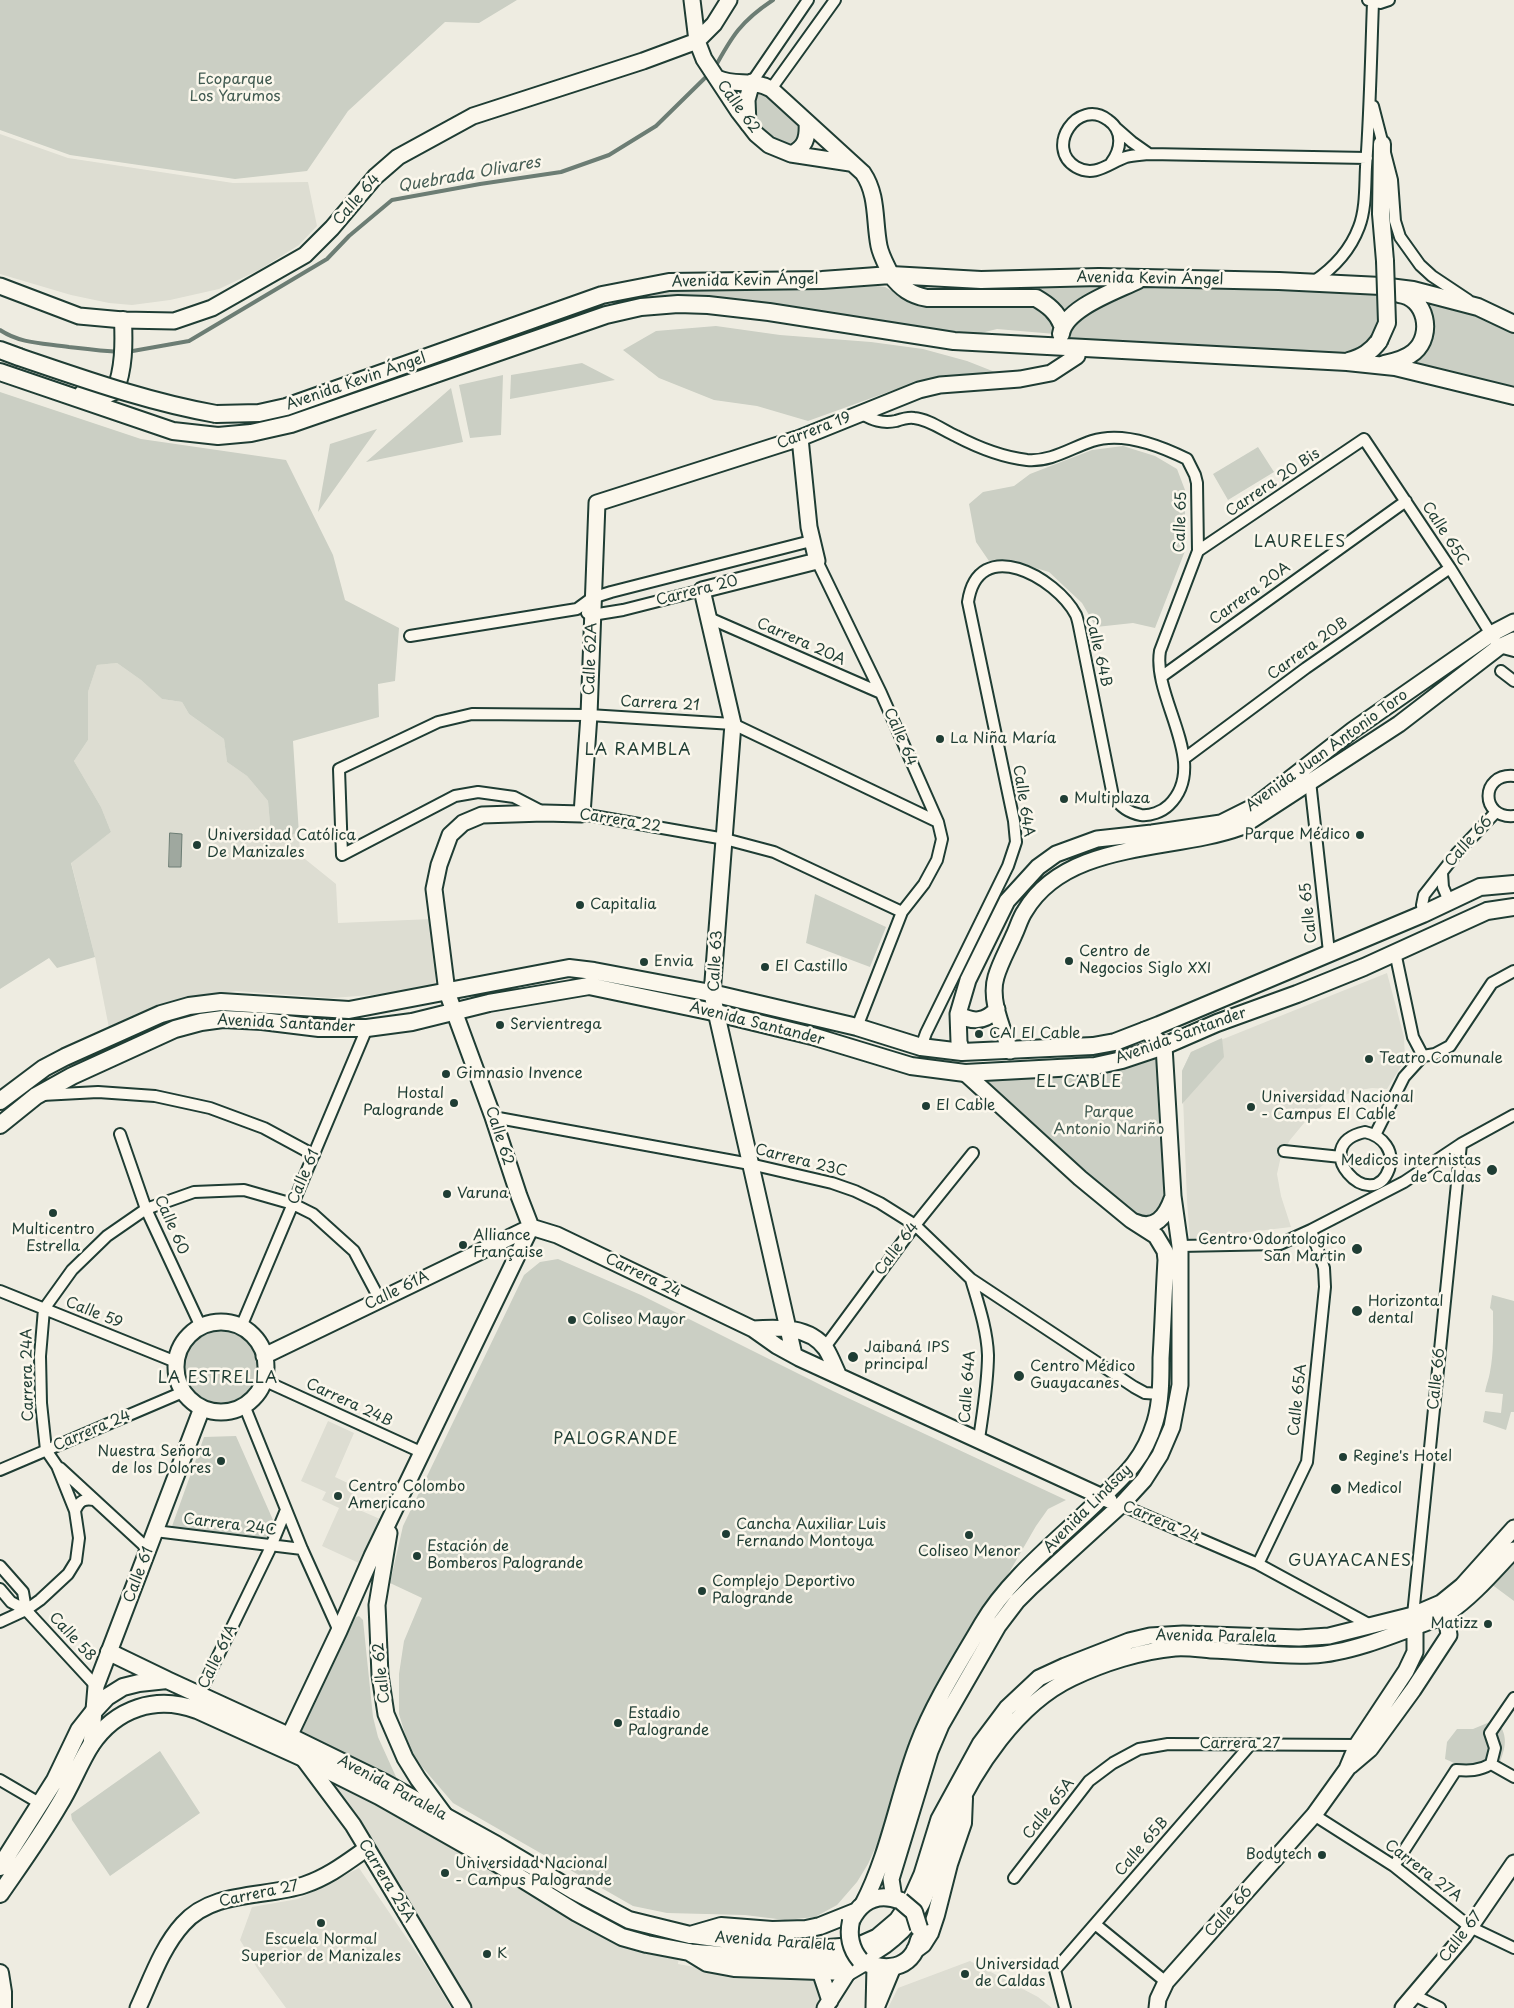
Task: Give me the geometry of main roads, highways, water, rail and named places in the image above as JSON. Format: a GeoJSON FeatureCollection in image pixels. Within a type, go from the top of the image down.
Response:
{"type":"FeatureCollection","features":[{"type":"Feature","properties":{"kind":"main road"},"geometry":{"type":"LineString","coordinates":[[692,0],[697,41]]}},
{"type":"Feature","properties":{"kind":"main road","name":"Calle 64"},"geometry":{"type":"LineString","coordinates":[[0,286],[79,316],[123,328],[174,320],[212,308],[306,255],[332,228],[375,177],[398,157],[473,116],[643,61],[697,41],[714,24],[729,0]]}},
{"type":"Feature","properties":{"kind":"main road","name":"Calle 62"},"geometry":{"type":"LineString","coordinates":[[697,41],[704,59],[749,126],[769,144],[791,154],[850,162]]}},
{"type":"Feature","properties":{"kind":"main road"},"geometry":{"type":"LineString","coordinates":[[717,77],[734,83],[752,82],[770,89],[863,173],[873,193],[879,245],[891,275],[905,290],[915,296],[926,298],[1036,298],[1048,305],[1058,316],[1062,325],[1059,347],[1050,363],[1034,376]]}},
{"type":"Feature","properties":{"kind":"main road"},"geometry":{"type":"LineString","coordinates":[[749,126],[746,113],[752,82]]}},
{"type":"Feature","properties":{"kind":"main road"},"geometry":{"type":"LineString","coordinates":[[791,154],[805,143],[807,122]]}},
{"type":"Feature","properties":{"kind":"main road"},"geometry":{"type":"LineString","coordinates":[[1347,362],[1363,357],[1372,350],[1379,341],[1387,323],[1381,214],[1382,144]]}},
{"type":"Feature","properties":{"kind":"main road","name":"Avenida Kevin Ángel"},"geometry":{"type":"LineString","coordinates":[[0,350],[130,395],[177,407],[216,414],[259,413],[286,407],[602,295],[669,282],[822,280],[891,275],[981,280],[1100,277],[1312,282],[1414,290],[1478,307],[1514,324]]}},
{"type":"Feature","properties":{"kind":"main road"},"geometry":{"type":"LineString","coordinates":[[1062,325],[1068,318],[1092,302],[1140,279]]}},
{"type":"Feature","properties":{"kind":"main road"},"geometry":{"type":"LineString","coordinates":[[1364,285],[1391,293],[1404,294],[1415,300],[1423,312],[1426,325],[1422,340],[1414,352],[1403,358],[1380,365]]}},
{"type":"Feature","properties":{"kind":"main road","name":"Avenida Kevin Ángel"},"geometry":{"type":"LineString","coordinates":[[0,372],[173,431],[218,436],[291,424],[606,315],[641,306],[678,304],[708,305],[770,312],[954,341],[1380,365],[1514,396]]}},
{"type":"Feature","properties":{"kind":"main road"},"geometry":{"type":"LineString","coordinates":[[115,391],[120,374],[123,328]]}},
{"type":"Feature","properties":{"kind":"main road"},"geometry":{"type":"LineString","coordinates":[[1059,347],[1064,352],[1077,356],[1198,360],[1209,354]]}},
{"type":"Feature","properties":{"kind":"main road","name":"Carrera 19"},"geometry":{"type":"LineString","coordinates":[[597,503],[800,438],[919,390],[940,385],[1020,379],[1051,373],[1077,356]]}},
{"type":"Feature","properties":{"kind":"main road"},"geometry":{"type":"LineString","coordinates":[[31,383],[99,396],[115,391]]}},
{"type":"Feature","properties":{"kind":"main road"},"geometry":{"type":"LineString","coordinates":[[115,391],[137,418]]}},
{"type":"Feature","properties":{"kind":"main road","name":"Calle 64"},"geometry":{"type":"LineString","coordinates":[[800,438],[811,541],[817,561]]}},
{"type":"Feature","properties":{"kind":"main road","name":"Calle 62A"},"geometry":{"type":"LineString","coordinates":[[582,814],[589,716],[597,503]]}},
{"type":"Feature","properties":{"kind":"main road","name":"Carrera 20"},"geometry":{"type":"LineString","coordinates":[[702,590],[817,561]]}},
{"type":"Feature","properties":{"kind":"main road","name":"Calle 63"},"geometry":{"type":"LineString","coordinates":[[702,590],[733,724],[712,994],[788,1329],[800,1358]]}},
{"type":"Feature","properties":{"kind":"main road","name":"Avenida Juan Antonio Toro"},"geometry":{"type":"LineString","coordinates":[[1010,1051],[994,997],[996,978],[1024,912],[1050,882],[1069,870],[1100,858],[1161,844],[1225,833],[1242,827],[1400,724],[1514,622]]}},
{"type":"Feature","properties":{"kind":"main road","name":"Avenida Juan Antonio Toro"},"geometry":{"type":"LineString","coordinates":[[962,1052],[959,1042],[958,1014],[968,980],[1007,901],[1038,867],[1056,854],[1097,839],[1221,823],[1255,806],[1353,730],[1495,641],[1514,640]]}},
{"type":"Feature","properties":{"kind":"main road","name":"Calle 62"},"geometry":{"type":"LineString","coordinates":[[286,1742],[393,1513],[531,1227],[519,1196],[494,1116],[446,992],[434,889],[439,865],[450,834],[463,823],[482,815],[544,813]]}},
{"type":"Feature","properties":{"kind":"main road","name":"Carrera 22"},"geometry":{"type":"LineString","coordinates":[[544,813],[582,814]]}},
{"type":"Feature","properties":{"kind":"main road","name":"Avenida Santander"},"geometry":{"type":"LineString","coordinates":[[0,1101],[44,1068],[65,1057],[161,1014],[189,1006],[221,1002],[349,1010],[569,968],[594,970],[712,994],[857,1027],[921,1047],[962,1052],[1093,1046],[1115,1042],[1145,1030],[1423,914],[1480,887],[1514,884]]}},
{"type":"Feature","properties":{"kind":"main road","name":"Avenida Santander"},"geometry":{"type":"LineString","coordinates":[[0,1125],[36,1096],[72,1076],[175,1029],[201,1022],[223,1019],[262,1021],[319,1028],[367,1028],[412,1022],[489,1003],[589,986],[717,1013],[812,1036],[911,1066],[964,1073],[1095,1066],[1122,1060],[1164,1046],[1328,981],[1487,911],[1514,908]]}},
{"type":"Feature","properties":{"kind":"main road"},"geometry":{"type":"LineString","coordinates":[[958,1014],[974,1021],[983,1020],[991,1016],[997,1009]]}},
{"type":"Feature","properties":{"kind":"main road"},"geometry":{"type":"LineString","coordinates":[[1145,1030],[1164,1046]]}},
{"type":"Feature","properties":{"kind":"main road","name":"Avenida Lindsay"},"geometry":{"type":"LineString","coordinates":[[897,1899],[891,1879],[915,1799],[941,1725],[960,1690],[998,1626],[1017,1601],[1121,1505],[1144,1480],[1160,1455],[1172,1427],[1179,1397],[1180,1246],[1174,1196],[1164,1046]]}},
{"type":"Feature","properties":{"kind":"main road","name":"Avenida Lindsay"},"geometry":{"type":"LineString","coordinates":[[856,1912],[880,1868],[901,1793],[918,1743],[928,1721],[984,1621],[1005,1592],[1022,1574],[1130,1472],[1145,1448],[1156,1421],[1160,1394],[1165,1251],[1156,1236],[1131,1220],[1080,1178],[964,1073]]}},
{"type":"Feature","properties":{"kind":"main road"},"geometry":{"type":"LineString","coordinates":[[1131,1220],[1149,1225],[1158,1222],[1168,1211],[1174,1196]]}},
{"type":"Feature","properties":{"kind":"main road","name":"Calle 61A"},"geometry":{"type":"LineString","coordinates":[[264,1356],[531,1227]]}},
{"type":"Feature","properties":{"kind":"main road","name":"Carrera 24"},"geometry":{"type":"LineString","coordinates":[[531,1227],[557,1235],[753,1329],[777,1346],[800,1358],[1121,1505]]}},
{"type":"Feature","properties":{"kind":"main road"},"geometry":{"type":"LineString","coordinates":[[222,1322],[241,1327],[256,1339],[264,1356],[263,1380],[252,1398],[244,1405],[233,1410],[221,1412],[202,1408],[188,1398],[178,1383],[176,1362],[179,1351],[184,1341],[201,1327],[222,1322]]}},
{"type":"Feature","properties":{"kind":"main road","name":"Carrera 24"},"geometry":{"type":"LineString","coordinates":[[753,1329],[788,1329],[805,1334],[824,1347],[838,1374]]}},
{"type":"Feature","properties":{"kind":"main road"},"geometry":{"type":"LineString","coordinates":[[800,1358],[820,1357],[824,1347]]}},
{"type":"Feature","properties":{"kind":"main road","name":"Calle 61"},"geometry":{"type":"LineString","coordinates":[[91,1746],[96,1686],[202,1408]]}},
{"type":"Feature","properties":{"kind":"main road","name":"Calle 62"},"geometry":{"type":"LineString","coordinates":[[393,1513],[377,1605],[380,1674],[386,1714],[410,1765],[447,1818]]}},
{"type":"Feature","properties":{"kind":"main road","name":"Avenida Paralela"},"geometry":{"type":"LineString","coordinates":[[1443,1609],[1514,1528]]}},
{"type":"Feature","properties":{"kind":"main road","name":"Avenida Paralela"},"geometry":{"type":"LineString","coordinates":[[0,1868],[41,1804],[79,1730],[94,1711],[107,1697],[123,1688],[139,1682],[167,1680],[286,1742],[303,1758],[379,1796],[490,1859],[577,1913],[622,1937],[689,1952],[822,1960],[865,1956],[884,1946],[906,1928],[921,1907],[933,1879],[950,1823],[964,1798],[1002,1736],[1029,1706],[1050,1690],[1073,1678],[1115,1662],[1168,1649],[1314,1655],[1352,1648],[1392,1636],[1414,1621],[1469,1597],[1514,1550]]}},
{"type":"Feature","properties":{"kind":"main road"},"geometry":{"type":"LineString","coordinates":[[358,1587],[366,1582],[373,1583],[377,1605]]}},
{"type":"Feature","properties":{"kind":"main road","name":"Calle 66"},"geometry":{"type":"LineString","coordinates":[[1157,2008],[1158,1999],[1166,1982],[1314,1815],[1364,1747],[1413,1690],[1449,1635],[1443,1609]]}},
{"type":"Feature","properties":{"kind":"main road","name":"Avenida Paralela"},"geometry":{"type":"LineString","coordinates":[[0,1894],[58,1807],[91,1746],[104,1728],[127,1711],[148,1705],[170,1703],[197,1710],[286,1742],[385,1783],[612,1912],[644,1924],[690,1935],[740,1942],[822,1948],[859,1946],[877,1937],[897,1920],[910,1901],[922,1874],[939,1818],[980,1744],[1007,1708],[1039,1678],[1065,1666],[1150,1636],[1183,1634],[1299,1638],[1329,1636],[1372,1626],[1414,1621]]}},
{"type":"Feature","properties":{"kind":"main road","name":"Calle 66"},"geometry":{"type":"LineString","coordinates":[[1364,1747],[1415,1652],[1414,1621]]}},
{"type":"Feature","properties":{"kind":"main road"},"geometry":{"type":"LineString","coordinates":[[109,1652],[167,1680]]}},
{"type":"Feature","properties":{"kind":"main road","name":"Carrera 25A"},"geometry":{"type":"LineString","coordinates":[[303,1758],[353,1824],[366,1849],[463,2008]]}},
{"type":"Feature","properties":{"kind":"main road"},"geometry":{"type":"LineString","coordinates":[[856,1912],[850,1939],[855,1954],[866,1963],[893,1967],[906,1960],[923,1944],[930,1933],[936,1915],[949,1864],[963,1823],[964,1798]]}},
{"type":"Feature","properties":{"kind":"main road","name":"Carrera 27"},"geometry":{"type":"LineString","coordinates":[[138,2008],[170,1941],[183,1923],[202,1908],[221,1901],[302,1886],[328,1876],[366,1849]]}},
{"type":"Feature","properties":{"kind":"main road","name":"Calle 67"},"geometry":{"type":"LineString","coordinates":[[1403,2008],[1470,1927],[1514,1863]]}},
{"type":"Feature","properties":{"kind":"main road"},"geometry":{"type":"LineString","coordinates":[[690,1935],[721,1926],[772,1930],[806,1929],[820,1926],[856,1912],[874,1898],[887,1897],[897,1899],[914,1912],[920,1928],[915,1950]]}},
{"type":"Feature","properties":{"kind":"main road"},"geometry":{"type":"LineString","coordinates":[[689,1952],[707,1963],[734,1968],[848,1972],[866,1963]]}},
{"type":"Feature","properties":{"kind":"main road"},"geometry":{"type":"LineString","coordinates":[[866,1963],[875,2008]]}},
{"type":"Feature","properties":{"kind":"main road"},"geometry":{"type":"LineString","coordinates":[[875,2008],[893,1967]]}},
{"type":"Feature","properties":{"kind":"main road"},"geometry":{"type":"LineString","coordinates":[[820,1971],[827,2005]]}},
{"type":"Feature","properties":{"kind":"main road"},"geometry":{"type":"LineString","coordinates":[[0,1972],[3,2008]]}},
{"type":"Feature","properties":{"kind":"main road"},"geometry":{"type":"LineString","coordinates":[[827,2005],[848,1972]]}},
{"type":"Feature","properties":{"kind":"waterway","name":"Quebrada Olivares"},"geometry":{"type":"LineString","coordinates":[[714,69],[738,30],[753,15],[773,0]]}},
{"type":"Feature","properties":{"kind":"waterway","name":"Quebrada Olivares"},"geometry":{"type":"LineString","coordinates":[[127,352],[189,341],[327,259],[349,236],[392,200],[561,172],[609,155],[656,126],[709,74]]}},
{"type":"Feature","properties":{"kind":"waterway","name":"Quebrada Olivares"},"geometry":{"type":"LineString","coordinates":[[0,330],[16,338],[33,342],[120,352]]}},
{"type":"Feature","properties":{"kind":"place","name":"La Niña María"},"geometry":{"type":"Point","coordinates":[940,739]}},
{"type":"Feature","properties":{"kind":"place","name":"Multiplaza"},"geometry":{"type":"Point","coordinates":[1064,799]}},
{"type":"Feature","properties":{"kind":"place","name":"Parque Médico"},"geometry":{"type":"Point","coordinates":[1360,835]}},
{"type":"Feature","properties":{"kind":"place","name":"Universidad Católica De Manizales"},"geometry":{"type":"Point","coordinates":[197,845]}},
{"type":"Feature","properties":{"kind":"place","name":"Capitalia"},"geometry":{"type":"Point","coordinates":[580,905]}},
{"type":"Feature","properties":{"kind":"place","name":"Centro de Negocios Siglo XXI"},"geometry":{"type":"Point","coordinates":[1069,961]}},
{"type":"Feature","properties":{"kind":"place","name":"Envia"},"geometry":{"type":"Point","coordinates":[644,962]}},
{"type":"Feature","properties":{"kind":"place","name":"El Castillo"},"geometry":{"type":"Point","coordinates":[765,967]}},
{"type":"Feature","properties":{"kind":"place","name":"Servientrega"},"geometry":{"type":"Point","coordinates":[500,1025]}},
{"type":"Feature","properties":{"kind":"place","name":"CAI El Cable"},"geometry":{"type":"Point","coordinates":[979,1034]}},
{"type":"Feature","properties":{"kind":"place","name":"Teatro Comunale"},"geometry":{"type":"Point","coordinates":[1369,1059]}},
{"type":"Feature","properties":{"kind":"place","name":"Gimnasio Invence"},"geometry":{"type":"Point","coordinates":[446,1074]}},
{"type":"Feature","properties":{"kind":"place","name":"Hostal Palogrande"},"geometry":{"type":"Point","coordinates":[454,1103]}},
{"type":"Feature","properties":{"kind":"place","name":"El Cable"},"geometry":{"type":"Point","coordinates":[926,1106]}},
{"type":"Feature","properties":{"kind":"place","name":"Universidad Nacional - Campus El Cable"},"geometry":{"type":"Point","coordinates":[1251,1107]}},
{"type":"Feature","properties":{"kind":"place","name":"Medicos internistas de Caldas"},"geometry":{"type":"Point","coordinates":[1492,1170]}},
{"type":"Feature","properties":{"kind":"place","name":"Varuna"},"geometry":{"type":"Point","coordinates":[447,1194]}},
{"type":"Feature","properties":{"kind":"place","name":"Multicentro Estrella"},"geometry":{"type":"Point","coordinates":[53,1213]}},
{"type":"Feature","properties":{"kind":"place","name":"Alliance Française"},"geometry":{"type":"Point","coordinates":[463,1245]}},
{"type":"Feature","properties":{"kind":"place","name":"Centro Odontologico San Martin"},"geometry":{"type":"Point","coordinates":[1357,1249]}},
{"type":"Feature","properties":{"kind":"place","name":"Horizontal dental"},"geometry":{"type":"Point","coordinates":[1357,1311]}},
{"type":"Feature","properties":{"kind":"place","name":"Coliseo Mayor"},"geometry":{"type":"Point","coordinates":[572,1320]}},
{"type":"Feature","properties":{"kind":"place","name":"Jaibaná IPS principal"},"geometry":{"type":"Point","coordinates":[853,1357]}},
{"type":"Feature","properties":{"kind":"place","name":"Centro Médico Guayacanes"},"geometry":{"type":"Point","coordinates":[1019,1376]}},
{"type":"Feature","properties":{"kind":"place","name":"Regine's Hotel"},"geometry":{"type":"Point","coordinates":[1343,1457]}},
{"type":"Feature","properties":{"kind":"place","name":"Nuestra Señora de los Dolores"},"geometry":{"type":"Point","coordinates":[221,1461]}},
{"type":"Feature","properties":{"kind":"place","name":"Medicol"},"geometry":{"type":"Point","coordinates":[1336,1489]}},
{"type":"Feature","properties":{"kind":"place","name":"Centro Colombo Americano"},"geometry":{"type":"Point","coordinates":[338,1496]}},
{"type":"Feature","properties":{"kind":"place","name":"Cancha Auxiliar Luis Fernando Montoya"},"geometry":{"type":"Point","coordinates":[726,1534]}},
{"type":"Feature","properties":{"kind":"place","name":"Coliseo Menor"},"geometry":{"type":"Point","coordinates":[969,1535]}},
{"type":"Feature","properties":{"kind":"place","name":"Estación de Bomberos Palogrande"},"geometry":{"type":"Point","coordinates":[417,1556]}},
{"type":"Feature","properties":{"kind":"place","name":"Complejo Deportivo Palogrande"},"geometry":{"type":"Point","coordinates":[702,1591]}},
{"type":"Feature","properties":{"kind":"place","name":"Matizz"},"geometry":{"type":"Point","coordinates":[1488,1624]}},
{"type":"Feature","properties":{"kind":"place","name":"Estadio Palogrande"},"geometry":{"type":"Point","coordinates":[618,1723]}},
{"type":"Feature","properties":{"kind":"place","name":"Bodytech"},"geometry":{"type":"Point","coordinates":[1322,1855]}},
{"type":"Feature","properties":{"kind":"place","name":"Universidad Nacional - Campus Palogrande"},"geometry":{"type":"Point","coordinates":[445,1873]}},
{"type":"Feature","properties":{"kind":"place","name":"Escuela Normal Superior de Manizales"},"geometry":{"type":"Point","coordinates":[321,1923]}},
{"type":"Feature","properties":{"kind":"place","name":"K"},"geometry":{"type":"Point","coordinates":[487,1954]}},
{"type":"Feature","properties":{"kind":"place","name":"Universidad de Caldas"},"geometry":{"type":"Point","coordinates":[965,1974]}},
{"type":"Feature","properties":{"kind":"district","name":"LAURELES"},"geometry":{"type":"Point","coordinates":[1300,543]}},
{"type":"Feature","properties":{"kind":"district","name":"LA RAMBLA"},"geometry":{"type":"Point","coordinates":[638,751]}},
{"type":"Feature","properties":{"kind":"district","name":"EL CABLE"},"geometry":{"type":"Point","coordinates":[1079,1083]}},
{"type":"Feature","properties":{"kind":"district","name":"LA ESTRELLA"},"geometry":{"type":"Point","coordinates":[218,1379]}},
{"type":"Feature","properties":{"kind":"district","name":"PALOGRANDE"},"geometry":{"type":"Point","coordinates":[616,1440]}},
{"type":"Feature","properties":{"kind":"district","name":"GUAYACANES"},"geometry":{"type":"Point","coordinates":[1350,1562]}},
{"type":"Feature","properties":{"kind":"park label","name":"Ecoparque Los Yarumos"},"geometry":{"type":"Point","coordinates":[235,88]}},
{"type":"Feature","properties":{"kind":"park label","name":"Parque Antonio Nariño"},"geometry":{"type":"Point","coordinates":[1109,1122]}}]}
